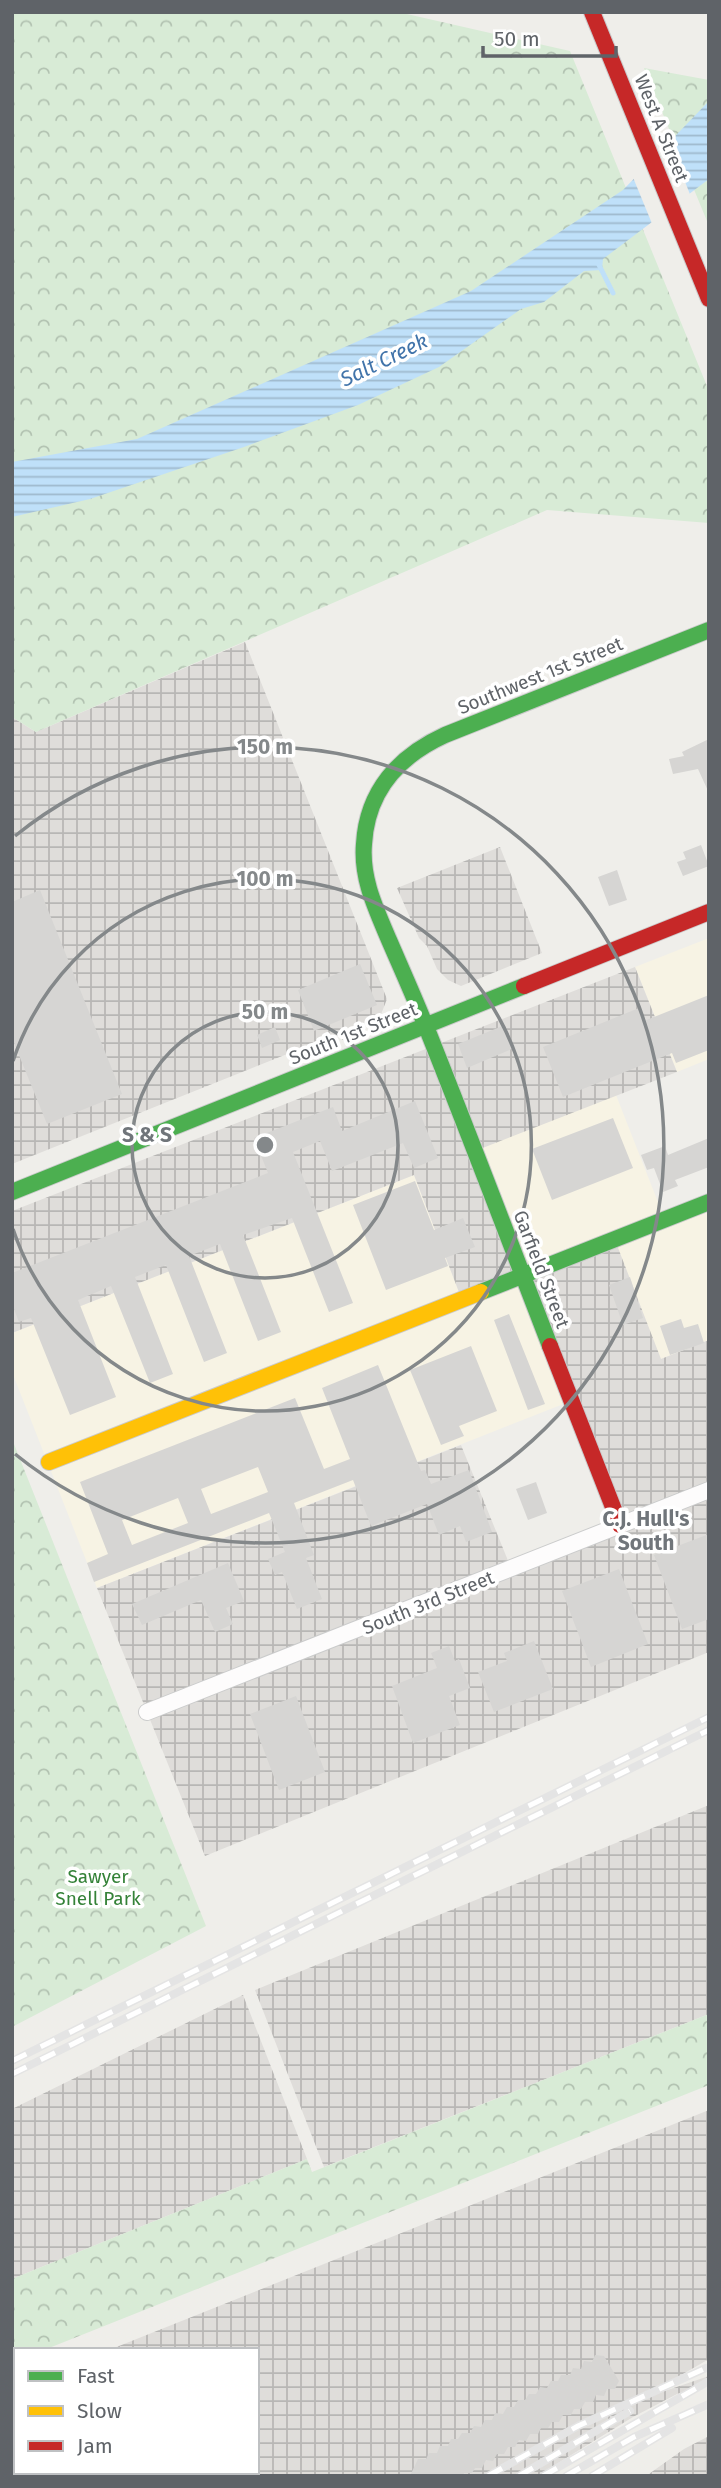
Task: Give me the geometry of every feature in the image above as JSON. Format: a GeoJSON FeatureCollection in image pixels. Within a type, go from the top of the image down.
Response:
{"type":"FeatureCollection","features":[{"type":"Feature","properties":{"kind":"street","name":"West A Street"},"geometry":{"type":"LineString","coordinates":[[592,12],[709,299]]}},
{"type":"Feature","properties":{"kind":"street","name":"Southwest 1st Street"},"geometry":{"type":"LineString","coordinates":[[393,769],[416,750],[445,735],[709,630]]}},
{"type":"Feature","properties":{"kind":"street","name":"Garfield Street"},"geometry":{"type":"LineString","coordinates":[[393,769],[377,794],[369,816],[362,851],[363,870],[369,892],[426,1027],[620,1525]]}},
{"type":"Feature","properties":{"kind":"street","name":"South 1st Street"},"geometry":{"type":"LineString","coordinates":[[12,1192],[709,912]]}},
{"type":"Feature","properties":{"kind":"street"},"geometry":{"type":"LineString","coordinates":[[49,1462],[709,1202]]}},
{"type":"Feature","properties":{"kind":"street","name":"South 3rd Street"},"geometry":{"type":"LineString","coordinates":[[147,1713],[709,1490]]}},
{"type":"Feature","properties":{"kind":"shaded area"},"geometry":{"type":"Polygon","coordinates":[[[245,642],[387,999],[380,1017],[12,1164],[12,717],[36,732],[245,642]]]}},
{"type":"Feature","properties":{"kind":"shaded area"},"geometry":{"type":"Polygon","coordinates":[[[500,847],[542,953],[461,986],[448,980],[437,969],[427,946],[419,938],[397,888],[500,847]]]}},
{"type":"Feature","properties":{"kind":"shaded area"},"geometry":{"type":"Polygon","coordinates":[[[709,938],[709,1059],[677,1072],[635,967],[709,938]]]}},
{"type":"Feature","properties":{"kind":"shaded area"},"geometry":{"type":"Polygon","coordinates":[[[635,967],[677,1072],[475,1151],[523,1276],[615,1240],[661,1359],[709,1340],[709,1652],[205,1856],[97,1588],[461,1445],[511,1568],[620,1525],[523,1277],[462,1300],[414,1175],[12,1333],[12,1211],[635,967]]]}},
{"type":"Feature","properties":{"kind":"shaded area"},"geometry":{"type":"Polygon","coordinates":[[[616,1095],[665,1220],[709,1202],[709,1340],[571,1401],[97,1588],[12,1372],[12,1333],[414,1175],[462,1300],[474,1151],[616,1095]]]}},
{"type":"Feature","properties":{"kind":"shaded area"},"geometry":{"type":"Polygon","coordinates":[[[709,1805],[709,2014],[324,2167],[255,1990],[709,1805]]]}},
{"type":"Feature","properties":{"kind":"shaded area"},"geometry":{"type":"Polygon","coordinates":[[[243,1995],[307,2159],[12,2279],[12,2109],[243,1995]]]}},
{"type":"Feature","properties":{"kind":"shaded area"},"geometry":{"type":"Polygon","coordinates":[[[709,2110],[709,2359],[638,2400],[709,2376],[709,2383],[677,2394],[633,2417],[537,2476],[12,2476],[14,2388],[14,2474],[259,2474],[259,2348],[114,2348],[709,2110]]]}},
{"type":"Feature","properties":{"kind":"shaded area"},"geometry":{"type":"Polygon","coordinates":[[[709,2436],[709,2476],[646,2476],[684,2449],[709,2436]]]}},
{"type":"Feature","properties":{"kind":"green space"},"geometry":{"type":"Polygon","coordinates":[[[12,12],[398,12],[570,51],[709,391],[709,523],[547,510],[36,732],[12,717],[12,12]]]}},
{"type":"Feature","properties":{"kind":"green space"},"geometry":{"type":"Polygon","coordinates":[[[644,68],[709,80],[709,226],[644,68]]]}},
{"type":"Feature","properties":{"kind":"green space","name":"Sawyer Snell Park"},"geometry":{"type":"Polygon","coordinates":[[[12,1439],[206,1926],[12,2027],[12,1439]]]}},
{"type":"Feature","properties":{"kind":"green space"},"geometry":{"type":"Polygon","coordinates":[[[709,2014],[709,2085],[49,2348],[14,2348],[12,2362],[12,2279],[307,2159],[312,2172],[709,2014]]]}},
{"type":"Feature","properties":{"kind":"water","name":"Salt Creek"},"geometry":{"type":"Polygon","coordinates":[[[709,101],[709,179],[603,259],[602,270],[584,271],[544,302],[521,309],[439,367],[358,405],[90,499],[12,517],[12,462],[137,439],[471,291],[623,190],[709,101]]]}},
{"type":"Feature","properties":{"kind":"pier"},"geometry":{"type":"Polygon","coordinates":[[[668,138],[691,197],[653,226],[632,175],[668,138]]]}},
{"type":"Feature","properties":{"kind":"building"},"geometry":{"type":"Polygon","coordinates":[[[709,739],[709,793],[698,769],[673,774],[669,759],[684,756],[682,752],[709,739]]]}},
{"type":"Feature","properties":{"kind":"building"},"geometry":{"type":"Polygon","coordinates":[[[701,845],[709,866],[683,876],[677,862],[686,859],[683,852],[701,845]]]}},
{"type":"Feature","properties":{"kind":"building"},"geometry":{"type":"Polygon","coordinates":[[[617,870],[627,900],[609,906],[598,877],[617,870]]]}},
{"type":"Feature","properties":{"kind":"building"},"geometry":{"type":"Polygon","coordinates":[[[40,890],[122,1094],[47,1124],[12,1038],[12,902],[40,890]]]}},
{"type":"Feature","properties":{"kind":"building"},"geometry":{"type":"Polygon","coordinates":[[[360,964],[377,1005],[314,1031],[298,990],[360,964]]]}},
{"type":"Feature","properties":{"kind":"building"},"geometry":{"type":"Polygon","coordinates":[[[709,995],[709,1050],[676,1063],[672,1053],[563,1097],[543,1047],[639,1008],[644,1021],[709,995]]]}},
{"type":"Feature","properties":{"kind":"building"},"geometry":{"type":"Polygon","coordinates":[[[505,1025],[514,1048],[467,1068],[458,1044],[505,1025]]]}},
{"type":"Feature","properties":{"kind":"building"},"geometry":{"type":"Polygon","coordinates":[[[275,1027],[280,1040],[262,1048],[257,1035],[275,1027]]]}},
{"type":"Feature","properties":{"kind":"building"},"geometry":{"type":"Polygon","coordinates":[[[415,1101],[438,1158],[414,1168],[403,1143],[332,1171],[320,1141],[293,1152],[353,1303],[329,1312],[292,1218],[243,1235],[281,1332],[258,1341],[220,1244],[189,1256],[227,1353],[204,1362],[166,1265],[135,1277],[173,1374],[150,1383],[111,1286],[78,1300],[116,1397],[70,1415],[31,1318],[19,1322],[12,1304],[12,1273],[268,1173],[254,1138],[333,1107],[342,1131],[415,1101]]]}},
{"type":"Feature","properties":{"kind":"building"},"geometry":{"type":"Polygon","coordinates":[[[613,1118],[633,1168],[552,1200],[532,1149],[613,1118]]]}},
{"type":"Feature","properties":{"kind":"building"},"geometry":{"type":"Polygon","coordinates":[[[709,1138],[709,1167],[675,1180],[678,1186],[663,1192],[654,1168],[647,1170],[641,1155],[665,1146],[668,1155],[709,1138]]]}},
{"type":"Feature","properties":{"kind":"building"},"geometry":{"type":"Polygon","coordinates":[[[415,1181],[434,1230],[463,1218],[475,1247],[445,1258],[448,1266],[386,1290],[353,1205],[415,1181]]]}},
{"type":"Feature","properties":{"kind":"building"},"geometry":{"type":"Polygon","coordinates":[[[630,1277],[643,1318],[623,1325],[609,1285],[630,1277]]]}},
{"type":"Feature","properties":{"kind":"building"},"geometry":{"type":"Polygon","coordinates":[[[509,1314],[545,1404],[528,1410],[494,1320],[509,1314]]]}},
{"type":"Feature","properties":{"kind":"building"},"geometry":{"type":"Polygon","coordinates":[[[681,1319],[684,1328],[698,1324],[704,1343],[670,1355],[660,1326],[681,1319]]]}},
{"type":"Feature","properties":{"kind":"building"},"geometry":{"type":"Polygon","coordinates":[[[471,1346],[497,1411],[459,1426],[464,1436],[441,1445],[410,1370],[471,1346]]]}},
{"type":"Feature","properties":{"kind":"building"},"geometry":{"type":"Polygon","coordinates":[[[378,1365],[421,1471],[425,1470],[431,1484],[469,1470],[492,1532],[466,1542],[460,1526],[439,1535],[427,1504],[371,1526],[353,1480],[294,1503],[314,1555],[306,1558],[322,1599],[297,1609],[282,1572],[275,1575],[268,1559],[285,1552],[269,1513],[94,1582],[87,1563],[108,1554],[80,1482],[295,1398],[324,1469],[350,1459],[322,1388],[378,1365]],[[258,1467],[201,1489],[211,1514],[268,1492],[258,1467]],[[178,1498],[122,1520],[132,1545],[188,1523],[178,1498]]]}},
{"type":"Feature","properties":{"kind":"building"},"geometry":{"type":"Polygon","coordinates":[[[536,1482],[547,1513],[528,1520],[516,1489],[536,1482]]]}},
{"type":"Feature","properties":{"kind":"building"},"geometry":{"type":"Polygon","coordinates":[[[709,1534],[709,1619],[682,1629],[654,1555],[709,1534]]]}},
{"type":"Feature","properties":{"kind":"building"},"geometry":{"type":"Polygon","coordinates":[[[228,1563],[244,1601],[226,1608],[233,1624],[215,1632],[201,1600],[142,1625],[132,1604],[228,1563]]]}},
{"type":"Feature","properties":{"kind":"building"},"geometry":{"type":"Polygon","coordinates":[[[619,1569],[648,1644],[591,1667],[562,1591],[619,1569]]]}},
{"type":"Feature","properties":{"kind":"building"},"geometry":{"type":"Polygon","coordinates":[[[534,1641],[553,1689],[494,1712],[478,1672],[507,1661],[504,1653],[534,1641]]]}},
{"type":"Feature","properties":{"kind":"building"},"geometry":{"type":"Polygon","coordinates":[[[449,1646],[455,1661],[459,1659],[470,1688],[449,1696],[460,1725],[413,1743],[392,1686],[437,1668],[431,1653],[449,1646]]]}},
{"type":"Feature","properties":{"kind":"building"},"geometry":{"type":"Polygon","coordinates":[[[296,1696],[325,1772],[279,1790],[250,1714],[296,1696]]]}},
{"type":"Feature","properties":{"kind":"building"},"geometry":{"type":"Polygon","coordinates":[[[595,2355],[604,2356],[619,2381],[615,2389],[607,2389],[604,2396],[596,2395],[593,2402],[585,2402],[581,2409],[574,2409],[571,2415],[563,2415],[559,2422],[552,2422],[548,2428],[541,2428],[538,2434],[530,2434],[526,2441],[519,2440],[515,2447],[508,2447],[504,2454],[497,2454],[493,2461],[486,2460],[482,2468],[475,2468],[472,2473],[464,2473],[463,2476],[410,2476],[418,2459],[426,2459],[429,2453],[437,2453],[440,2446],[448,2446],[451,2439],[458,2439],[462,2433],[470,2433],[474,2426],[481,2427],[485,2420],[492,2420],[495,2413],[503,2414],[507,2407],[514,2407],[518,2400],[525,2400],[529,2394],[536,2394],[540,2387],[547,2388],[551,2381],[558,2381],[561,2375],[570,2375],[573,2368],[581,2369],[584,2361],[592,2362],[595,2355]]]}},
{"type":"Feature","properties":{"kind":"waterway"},"geometry":{"type":"LineString","coordinates":[[599,265],[613,293]]}},
{"type":"Feature","properties":{"kind":"railway"},"geometry":{"type":"LineString","coordinates":[[12,2061],[709,1717]]}},
{"type":"Feature","properties":{"kind":"railway"},"geometry":{"type":"LineString","coordinates":[[12,2074],[709,1730]]}},
{"type":"Feature","properties":{"kind":"railway"},"geometry":{"type":"LineString","coordinates":[[488,2476],[578,2426],[706,2368]]}},
{"type":"Feature","properties":{"kind":"railway"},"geometry":{"type":"LineString","coordinates":[[543,2476],[709,2381]]}},
{"type":"Feature","properties":{"kind":"railway"},"geometry":{"type":"LineString","coordinates":[[566,2476],[634,2437],[709,2404]]}},
{"type":"Feature","properties":{"kind":"railway"},"geometry":{"type":"LineString","coordinates":[[519,2476],[630,2411]]}},
{"type":"Feature","properties":{"kind":"railway"},"geometry":{"type":"LineString","coordinates":[[592,2476],[672,2428]]}},
{"type":"Feature","properties":{"kind":"traffic: fast"},"geometry":{"type":"LineString","coordinates":[[550,1346],[474,1147],[375,905],[365,869],[366,825],[371,808],[388,778],[413,753],[428,744],[709,630]]}},
{"type":"Feature","properties":{"kind":"traffic: fast"},"geometry":{"type":"LineString","coordinates":[[12,1192],[524,986]]}},
{"type":"Feature","properties":{"kind":"traffic: fast"},"geometry":{"type":"LineString","coordinates":[[481,1292],[709,1202]]}},
{"type":"Feature","properties":{"kind":"traffic: slow"},"geometry":{"type":"LineString","coordinates":[[49,1462],[481,1292]]}},
{"type":"Feature","properties":{"kind":"traffic: jam"},"geometry":{"type":"LineString","coordinates":[[592,12],[709,299]]}},
{"type":"Feature","properties":{"kind":"traffic: jam"},"geometry":{"type":"LineString","coordinates":[[524,986],[709,912]]}},
{"type":"Feature","properties":{"kind":"traffic: jam"},"geometry":{"type":"LineString","coordinates":[[550,1346],[620,1525]]}},
{"type":"Feature","properties":{"kind":"district","name":"S & S"},"geometry":{"type":"Point","coordinates":[147,1135]}},
{"type":"Feature","properties":{"kind":"district","name":"C.J. Hull's South"},"geometry":{"type":"Point","coordinates":[646,1531]}}]}
